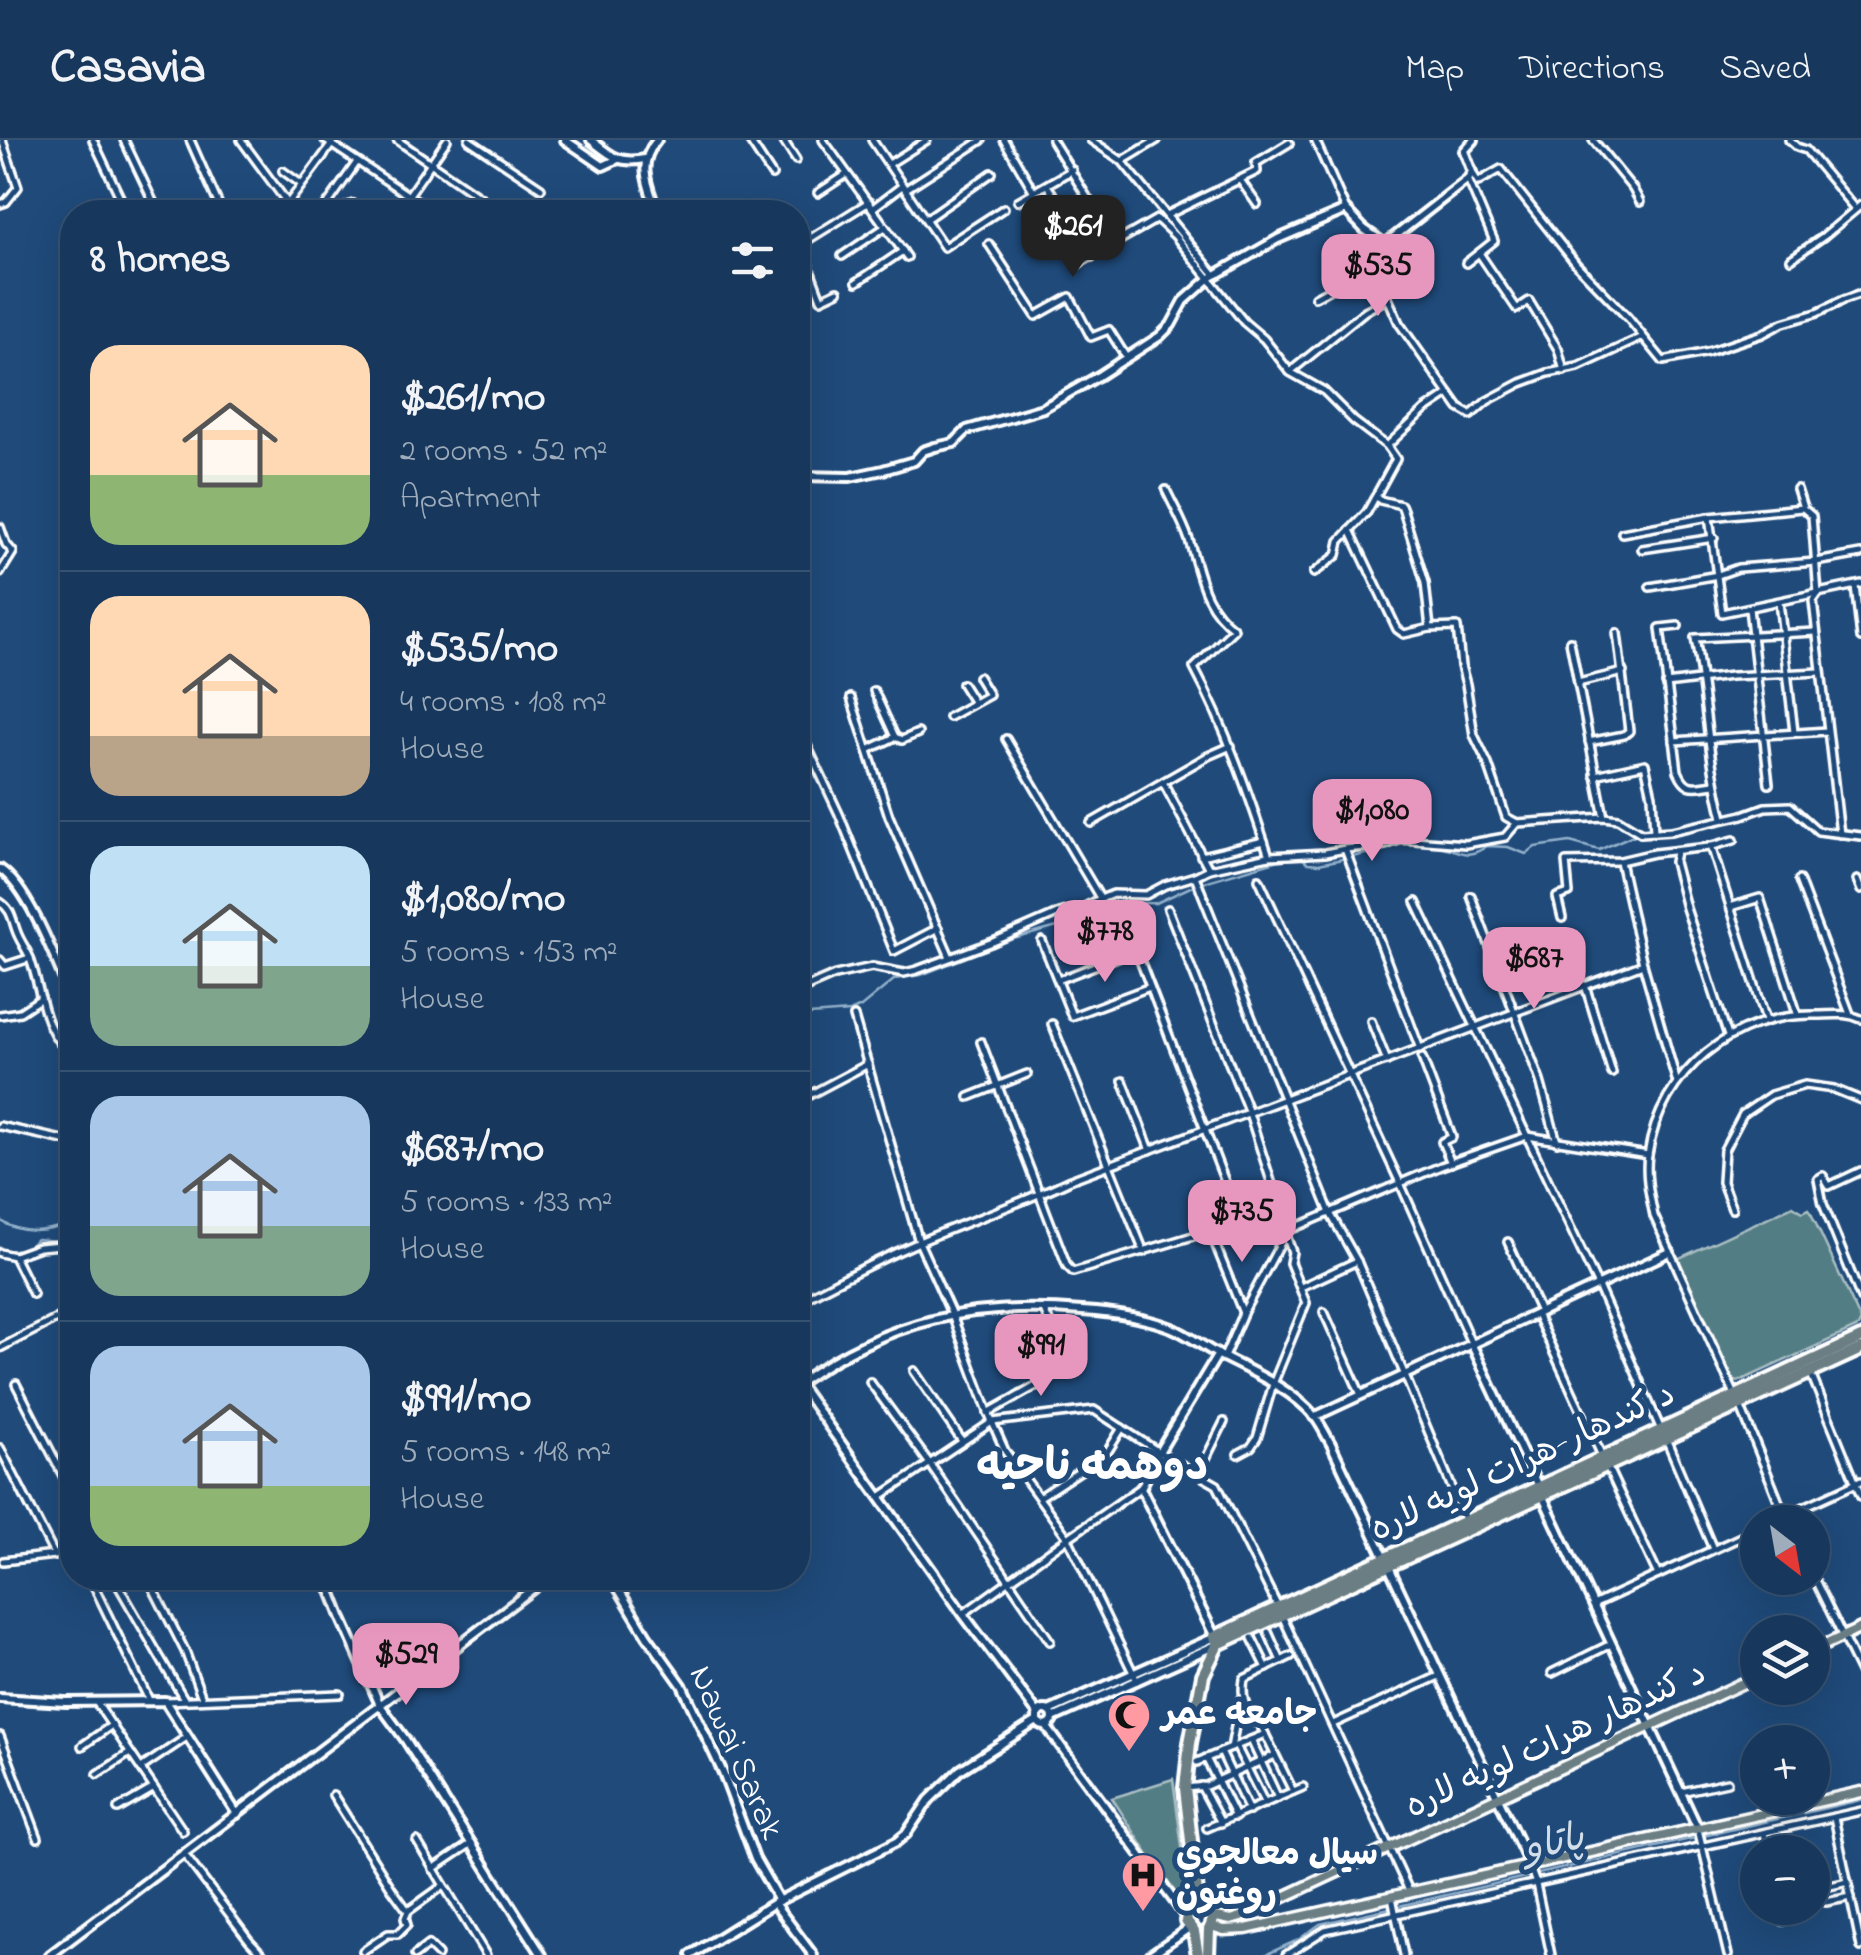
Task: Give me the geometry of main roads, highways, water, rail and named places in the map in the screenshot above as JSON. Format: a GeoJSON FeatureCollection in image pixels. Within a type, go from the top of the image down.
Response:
{"type":"FeatureCollection","features":[{"type":"Feature","properties":{"kind":"highway","name":"د کندهار-هرات لويه لاره"},"geometry":{"type":"LineString","coordinates":[[1808,1368],[1861,1338]]}},
{"type":"Feature","properties":{"kind":"highway","name":"د کندهار-هرات لويه لاره"},"geometry":{"type":"LineString","coordinates":[[1196,1907],[1184,1788],[1203,1675],[1216,1641],[1808,1368],[1861,1348]]}},
{"type":"Feature","properties":{"kind":"highway"},"geometry":{"type":"LineString","coordinates":[[1198,1955],[1190,1926],[1196,1907],[1206,1908],[1211,1924],[1208,1955]]}},
{"type":"Feature","properties":{"kind":"highway"},"geometry":{"type":"LineString","coordinates":[[1190,1926],[1202,1933],[1211,1924]]}},
{"type":"Feature","properties":{"kind":"main road"},"geometry":{"type":"LineString","coordinates":[[1830,1642],[1861,1628]]}},
{"type":"Feature","properties":{"kind":"main road","name":"د کندهار هرات لویه لاره"},"geometry":{"type":"LineString","coordinates":[[1211,1924],[1241,1917],[1740,1684]]}},
{"type":"Feature","properties":{"kind":"main road"},"geometry":{"type":"LineString","coordinates":[[1211,1924],[1224,1930],[1246,1930],[1410,1893],[1534,1875],[1700,1838],[1861,1792]]}},
{"type":"Feature","properties":{"kind":"waterway"},"geometry":{"type":"LineString","coordinates":[[1728,821],[1782,810],[1819,835],[1861,839]]}},
{"type":"Feature","properties":{"kind":"waterway"},"geometry":{"type":"LineString","coordinates":[[1298,855],[1308,863],[1319,864],[1413,844],[1468,854],[1487,846],[1508,847],[1526,854],[1535,847],[1570,842],[1599,850],[1631,836],[1670,835],[1701,827]]}},
{"type":"Feature","properties":{"kind":"waterway"},"geometry":{"type":"LineString","coordinates":[[810,1015],[850,1012],[895,979],[921,975],[1010,940],[1072,923],[1106,904],[1156,903],[1197,884],[1290,857]]}},
{"type":"Feature","properties":{"kind":"waterway"},"geometry":{"type":"LineString","coordinates":[[0,1220],[36,1231],[60,1226]]}},
{"type":"Feature","properties":{"kind":"waterway"},"geometry":{"type":"LineString","coordinates":[[0,1247],[5,1251],[25,1249],[37,1239],[60,1240]]}},
{"type":"Feature","properties":{"kind":"waterway","name":"پاتاو"},"geometry":{"type":"LineString","coordinates":[[1265,1955],[1298,1940],[1320,1924],[1861,1800]]}},
{"type":"Feature","properties":{"kind":"place","name":"جامعه عمر"},"geometry":{"type":"Point","coordinates":[1129,1753]}},
{"type":"Feature","properties":{"kind":"place","name":"سيال معالجوي روغتون"},"geometry":{"type":"Point","coordinates":[1143,1913]}},
{"type":"Feature","properties":{"kind":"district","name":"دوهمه ناحیه"},"geometry":{"type":"Point","coordinates":[1092,1468]}}]}
